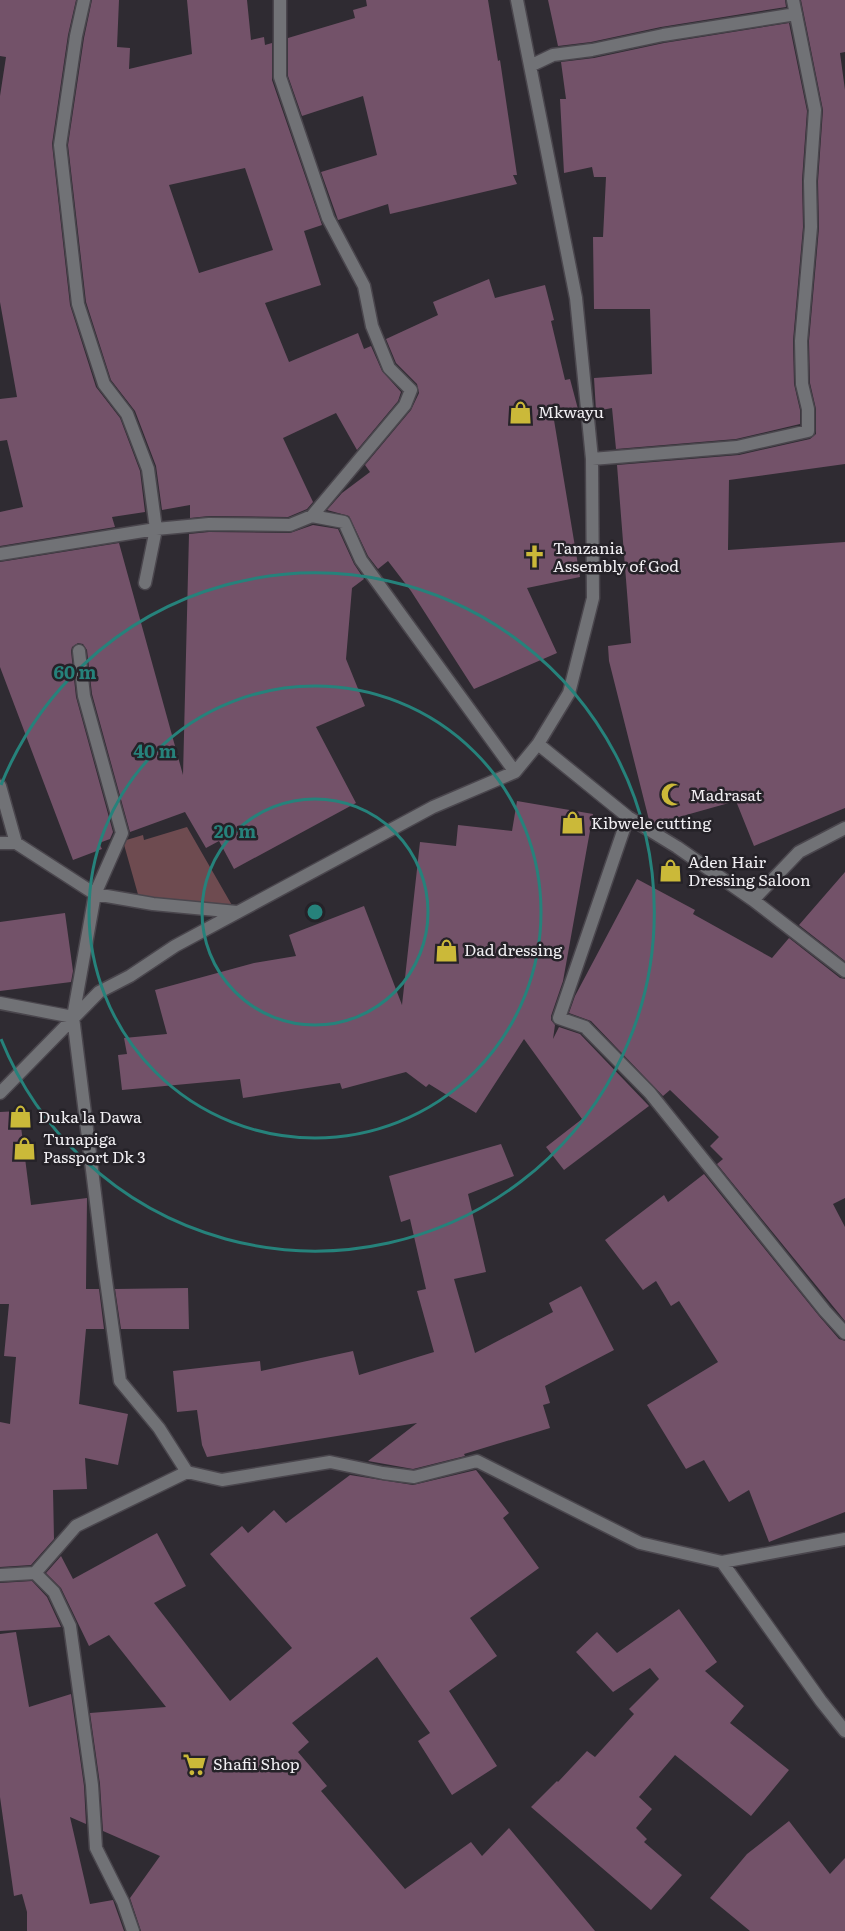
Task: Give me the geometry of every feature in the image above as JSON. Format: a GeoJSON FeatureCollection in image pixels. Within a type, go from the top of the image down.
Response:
{"type":"FeatureCollection","features":[{"type":"Feature","properties":{"kind":"street"},"geometry":{"type":"LineString","coordinates":[[84,0],[76,36],[60,145],[78,304],[104,384],[126,414],[148,469],[156,529],[145,583]]}},
{"type":"Feature","properties":{"kind":"street"},"geometry":{"type":"LineString","coordinates":[[0,554],[156,529],[209,524],[290,525],[312,516],[405,405],[411,390],[389,368],[372,326],[364,286],[328,218],[280,77],[280,0]]}},
{"type":"Feature","properties":{"kind":"street"},"geometry":{"type":"LineString","coordinates":[[0,1093],[99,993],[130,976],[175,946],[433,807],[515,772],[538,744],[569,693],[593,598],[592,459],[576,298],[517,0]]}},
{"type":"Feature","properties":{"kind":"street"},"geometry":{"type":"LineString","coordinates":[[592,459],[737,447],[808,431],[808,409],[802,384],[801,341],[811,226],[810,181],[815,110],[793,0]]}},
{"type":"Feature","properties":{"kind":"street"},"geometry":{"type":"LineString","coordinates":[[530,66],[554,55],[796,14]]}},
{"type":"Feature","properties":{"kind":"street"},"geometry":{"type":"LineString","coordinates":[[312,516],[344,522],[361,560],[515,772]]}},
{"type":"Feature","properties":{"kind":"street"},"geometry":{"type":"LineString","coordinates":[[79,651],[84,696],[122,833],[95,894],[73,1017],[120,1382],[159,1428],[187,1472]]}},
{"type":"Feature","properties":{"kind":"street"},"geometry":{"type":"LineString","coordinates":[[538,744],[628,817],[677,847],[753,900],[845,971]]}},
{"type":"Feature","properties":{"kind":"street"},"geometry":{"type":"LineString","coordinates":[[0,786],[16,843]]}},
{"type":"Feature","properties":{"kind":"street"},"geometry":{"type":"LineString","coordinates":[[628,817],[560,1018],[585,1028],[650,1093],[845,1333]]}},
{"type":"Feature","properties":{"kind":"street"},"geometry":{"type":"LineString","coordinates":[[753,900],[799,852],[845,828]]}},
{"type":"Feature","properties":{"kind":"street"},"geometry":{"type":"LineString","coordinates":[[0,843],[16,843],[95,894],[153,904],[237,912]]}},
{"type":"Feature","properties":{"kind":"street"},"geometry":{"type":"LineString","coordinates":[[0,1003],[73,1017]]}},
{"type":"Feature","properties":{"kind":"street"},"geometry":{"type":"LineString","coordinates":[[0,1575],[35,1573],[76,1526],[187,1472],[222,1480],[330,1462],[383,1473],[414,1476],[477,1461],[640,1543],[722,1562],[845,1539]]}},
{"type":"Feature","properties":{"kind":"street"},"geometry":{"type":"LineString","coordinates":[[722,1562],[820,1701],[845,1731]]}},
{"type":"Feature","properties":{"kind":"street"},"geometry":{"type":"LineString","coordinates":[[35,1573],[54,1592],[70,1626],[92,1785],[96,1848],[123,1902],[134,1931]]}},
{"type":"Feature","properties":{"kind":"shaded area"},"geometry":{"type":"Polygon","coordinates":[[[187,827],[233,907],[139,898],[123,841],[143,835],[144,840],[187,827]]]}},
{"type":"Feature","properties":{"kind":"building"},"geometry":{"type":"Polygon","coordinates":[[[0,0],[76,0],[68,35],[52,144],[70,305],[96,387],[120,418],[140,471],[145,512],[112,517],[115,527],[0,546],[0,512],[23,507],[7,440],[0,441],[0,399],[17,397],[0,302],[0,96],[6,57],[0,56],[0,0]]]}},
{"type":"Feature","properties":{"kind":"building"},"geometry":{"type":"Polygon","coordinates":[[[92,0],[119,0],[117,47],[130,48],[129,69],[192,54],[187,0],[247,0],[251,40],[264,37],[265,45],[272,43],[272,80],[322,225],[304,231],[321,285],[265,303],[289,362],[358,333],[364,349],[371,346],[382,371],[401,392],[398,401],[357,450],[336,413],[283,438],[313,502],[307,509],[288,517],[209,516],[190,518],[190,505],[162,510],[156,466],[135,411],[111,380],[86,302],[68,145],[92,0]],[[245,168],[169,185],[199,273],[273,250],[245,168]]]}},
{"type":"Feature","properties":{"kind":"building"},"geometry":{"type":"Polygon","coordinates":[[[366,0],[488,0],[498,61],[500,60],[517,175],[513,175],[517,184],[390,214],[388,204],[338,220],[321,172],[377,155],[363,96],[302,116],[288,76],[288,38],[355,18],[353,10],[367,6],[366,0]]]}},
{"type":"Feature","properties":{"kind":"building"},"geometry":{"type":"Polygon","coordinates":[[[548,0],[785,0],[786,7],[558,46],[548,0]]]}},
{"type":"Feature","properties":{"kind":"building"},"geometry":{"type":"Polygon","coordinates":[[[801,0],[845,0],[845,52],[840,53],[845,90],[845,464],[729,480],[728,550],[845,542],[845,808],[754,846],[736,801],[654,824],[649,820],[609,661],[608,646],[631,643],[617,465],[739,455],[810,439],[816,434],[816,409],[810,383],[809,341],[819,228],[818,181],[823,110],[801,0]]]}},
{"type":"Feature","properties":{"kind":"building"},"geometry":{"type":"Polygon","coordinates":[[[789,23],[807,111],[802,180],[803,227],[793,341],[794,384],[800,410],[800,424],[736,439],[616,449],[612,408],[596,411],[594,378],[652,374],[650,309],[594,309],[593,237],[603,237],[606,177],[594,177],[592,167],[564,173],[560,99],[566,99],[561,62],[789,23]]]}},
{"type":"Feature","properties":{"kind":"building"},"geometry":{"type":"Polygon","coordinates":[[[489,279],[495,298],[545,285],[565,380],[570,379],[579,413],[579,415],[554,420],[580,577],[527,588],[557,653],[474,689],[411,591],[388,561],[378,569],[368,556],[349,516],[327,510],[342,493],[370,472],[365,465],[411,410],[419,393],[417,384],[396,363],[386,339],[438,315],[433,302],[489,279]]]}},
{"type":"Feature","properties":{"kind":"building"},"geometry":{"type":"Polygon","coordinates":[[[313,525],[338,529],[354,564],[364,579],[352,588],[346,659],[365,706],[316,727],[356,803],[234,869],[219,841],[206,848],[185,812],[130,832],[92,694],[87,650],[83,644],[78,643],[72,647],[71,651],[76,697],[113,832],[110,839],[99,843],[102,849],[73,860],[0,667],[0,562],[119,543],[183,775],[189,534],[209,532],[290,533],[313,525]]]}},
{"type":"Feature","properties":{"kind":"building"},"geometry":{"type":"Polygon","coordinates":[[[517,801],[593,814],[563,981],[551,1016],[555,1025],[553,1039],[559,1027],[580,1034],[649,1106],[564,1170],[546,1147],[582,1119],[524,1039],[476,1113],[429,1084],[426,1087],[406,1072],[342,1089],[340,1083],[243,1098],[240,1079],[122,1090],[118,1055],[127,1054],[124,1038],[167,1034],[155,990],[254,963],[296,956],[289,935],[364,906],[402,1005],[420,842],[456,846],[458,825],[512,831],[517,801]]]}},
{"type":"Feature","properties":{"kind":"building"},"geometry":{"type":"Polygon","coordinates":[[[845,872],[845,961],[799,925],[845,872]]]}},
{"type":"Feature","properties":{"kind":"building"},"geometry":{"type":"Polygon","coordinates":[[[637,879],[695,910],[693,914],[772,958],[789,938],[840,978],[845,979],[845,1198],[833,1204],[845,1227],[845,1321],[717,1164],[723,1159],[710,1146],[719,1137],[670,1090],[663,1096],[591,1021],[569,1013],[575,996],[637,879]]]}},
{"type":"Feature","properties":{"kind":"building"},"geometry":{"type":"Polygon","coordinates":[[[65,913],[73,971],[71,982],[0,991],[0,922],[65,913]]]}},
{"type":"Feature","properties":{"kind":"building"},"geometry":{"type":"Polygon","coordinates":[[[19,1111],[31,1205],[87,1198],[86,1289],[99,1289],[104,1329],[86,1329],[79,1404],[128,1414],[118,1465],[85,1458],[87,1489],[53,1490],[54,1539],[31,1565],[0,1567],[0,1422],[10,1424],[16,1357],[4,1356],[9,1304],[0,1304],[0,1112],[19,1111]]]}},
{"type":"Feature","properties":{"kind":"building"},"geometry":{"type":"Polygon","coordinates":[[[501,1144],[514,1176],[468,1194],[486,1272],[454,1279],[475,1353],[553,1312],[549,1303],[581,1286],[614,1350],[545,1386],[550,1403],[543,1405],[550,1428],[464,1454],[465,1456],[413,1469],[368,1461],[417,1423],[207,1457],[202,1445],[197,1410],[177,1412],[173,1371],[260,1361],[261,1371],[353,1351],[359,1375],[434,1352],[417,1291],[426,1289],[410,1219],[401,1222],[389,1176],[501,1144]]]}},
{"type":"Feature","properties":{"kind":"building"},"geometry":{"type":"Polygon","coordinates":[[[704,1174],[819,1316],[839,1339],[845,1341],[845,1512],[769,1542],[749,1490],[729,1502],[704,1460],[686,1469],[647,1405],[718,1362],[679,1301],[671,1306],[656,1281],[643,1290],[605,1240],[664,1195],[668,1202],[704,1174]]]}},
{"type":"Feature","properties":{"kind":"building"},"geometry":{"type":"Polygon","coordinates":[[[188,1288],[189,1329],[121,1329],[115,1289],[188,1288]]]}},
{"type":"Feature","properties":{"kind":"building"},"geometry":{"type":"Polygon","coordinates":[[[476,1470],[509,1513],[503,1518],[539,1568],[470,1618],[497,1656],[449,1691],[497,1766],[452,1795],[418,1741],[430,1733],[377,1657],[292,1723],[309,1742],[298,1752],[327,1786],[321,1791],[405,1889],[471,1842],[482,1856],[509,1828],[595,1931],[141,1931],[130,1898],[160,1856],[103,1831],[100,1784],[90,1713],[166,1707],[109,1635],[89,1646],[61,1588],[46,1573],[61,1556],[73,1579],[157,1533],[186,1586],[154,1603],[230,1701],[292,1648],[210,1554],[242,1526],[248,1533],[274,1510],[286,1523],[350,1475],[413,1485],[476,1470]]]}},
{"type":"Feature","properties":{"kind":"building"},"geometry":{"type":"Polygon","coordinates":[[[32,1581],[47,1597],[61,1627],[0,1631],[0,1583],[32,1581]]]}},
{"type":"Feature","properties":{"kind":"building"},"geometry":{"type":"Polygon","coordinates":[[[679,1609],[717,1662],[705,1671],[744,1706],[730,1723],[789,1770],[751,1816],[675,1755],[639,1797],[652,1809],[636,1828],[647,1839],[644,1842],[682,1875],[651,1910],[531,1807],[587,1751],[595,1757],[634,1714],[629,1709],[659,1679],[650,1668],[613,1692],[576,1652],[597,1632],[617,1653],[679,1609]]]}},
{"type":"Feature","properties":{"kind":"building"},"geometry":{"type":"Polygon","coordinates":[[[16,1632],[29,1707],[71,1694],[84,1786],[86,1824],[70,1817],[90,1904],[113,1900],[124,1931],[27,1931],[27,1912],[22,1894],[14,1896],[0,1797],[0,1634],[16,1632]]]}},
{"type":"Feature","properties":{"kind":"building"},"geometry":{"type":"Polygon","coordinates":[[[789,1821],[830,1874],[845,1858],[845,1931],[750,1931],[710,1898],[747,1854],[789,1821]]]}},
{"type":"Feature","properties":{"kind":"place","name":"Mkwayu"},"geometry":{"type":"Point","coordinates":[520,412]}},
{"type":"Feature","properties":{"kind":"place","name":"Tanzania Assembly of God"},"geometry":{"type":"Point","coordinates":[535,557]}},
{"type":"Feature","properties":{"kind":"place","name":"Madrasat"},"geometry":{"type":"Point","coordinates":[672,795]}},
{"type":"Feature","properties":{"kind":"place","name":"Kibwele cutting"},"geometry":{"type":"Point","coordinates":[573,823]}},
{"type":"Feature","properties":{"kind":"place","name":"Aden Hair Dressing Saloon"},"geometry":{"type":"Point","coordinates":[670,871]}},
{"type":"Feature","properties":{"kind":"place","name":"Dad dressing"},"geometry":{"type":"Point","coordinates":[446,950]}},
{"type":"Feature","properties":{"kind":"place","name":"Duka la Dawa"},"geometry":{"type":"Point","coordinates":[20,1117]}},
{"type":"Feature","properties":{"kind":"place","name":"Tunapiga Passport Dk 3"},"geometry":{"type":"Point","coordinates":[25,1148]}},
{"type":"Feature","properties":{"kind":"place","name":"Shafii Shop"},"geometry":{"type":"Point","coordinates":[195,1764]}}]}
